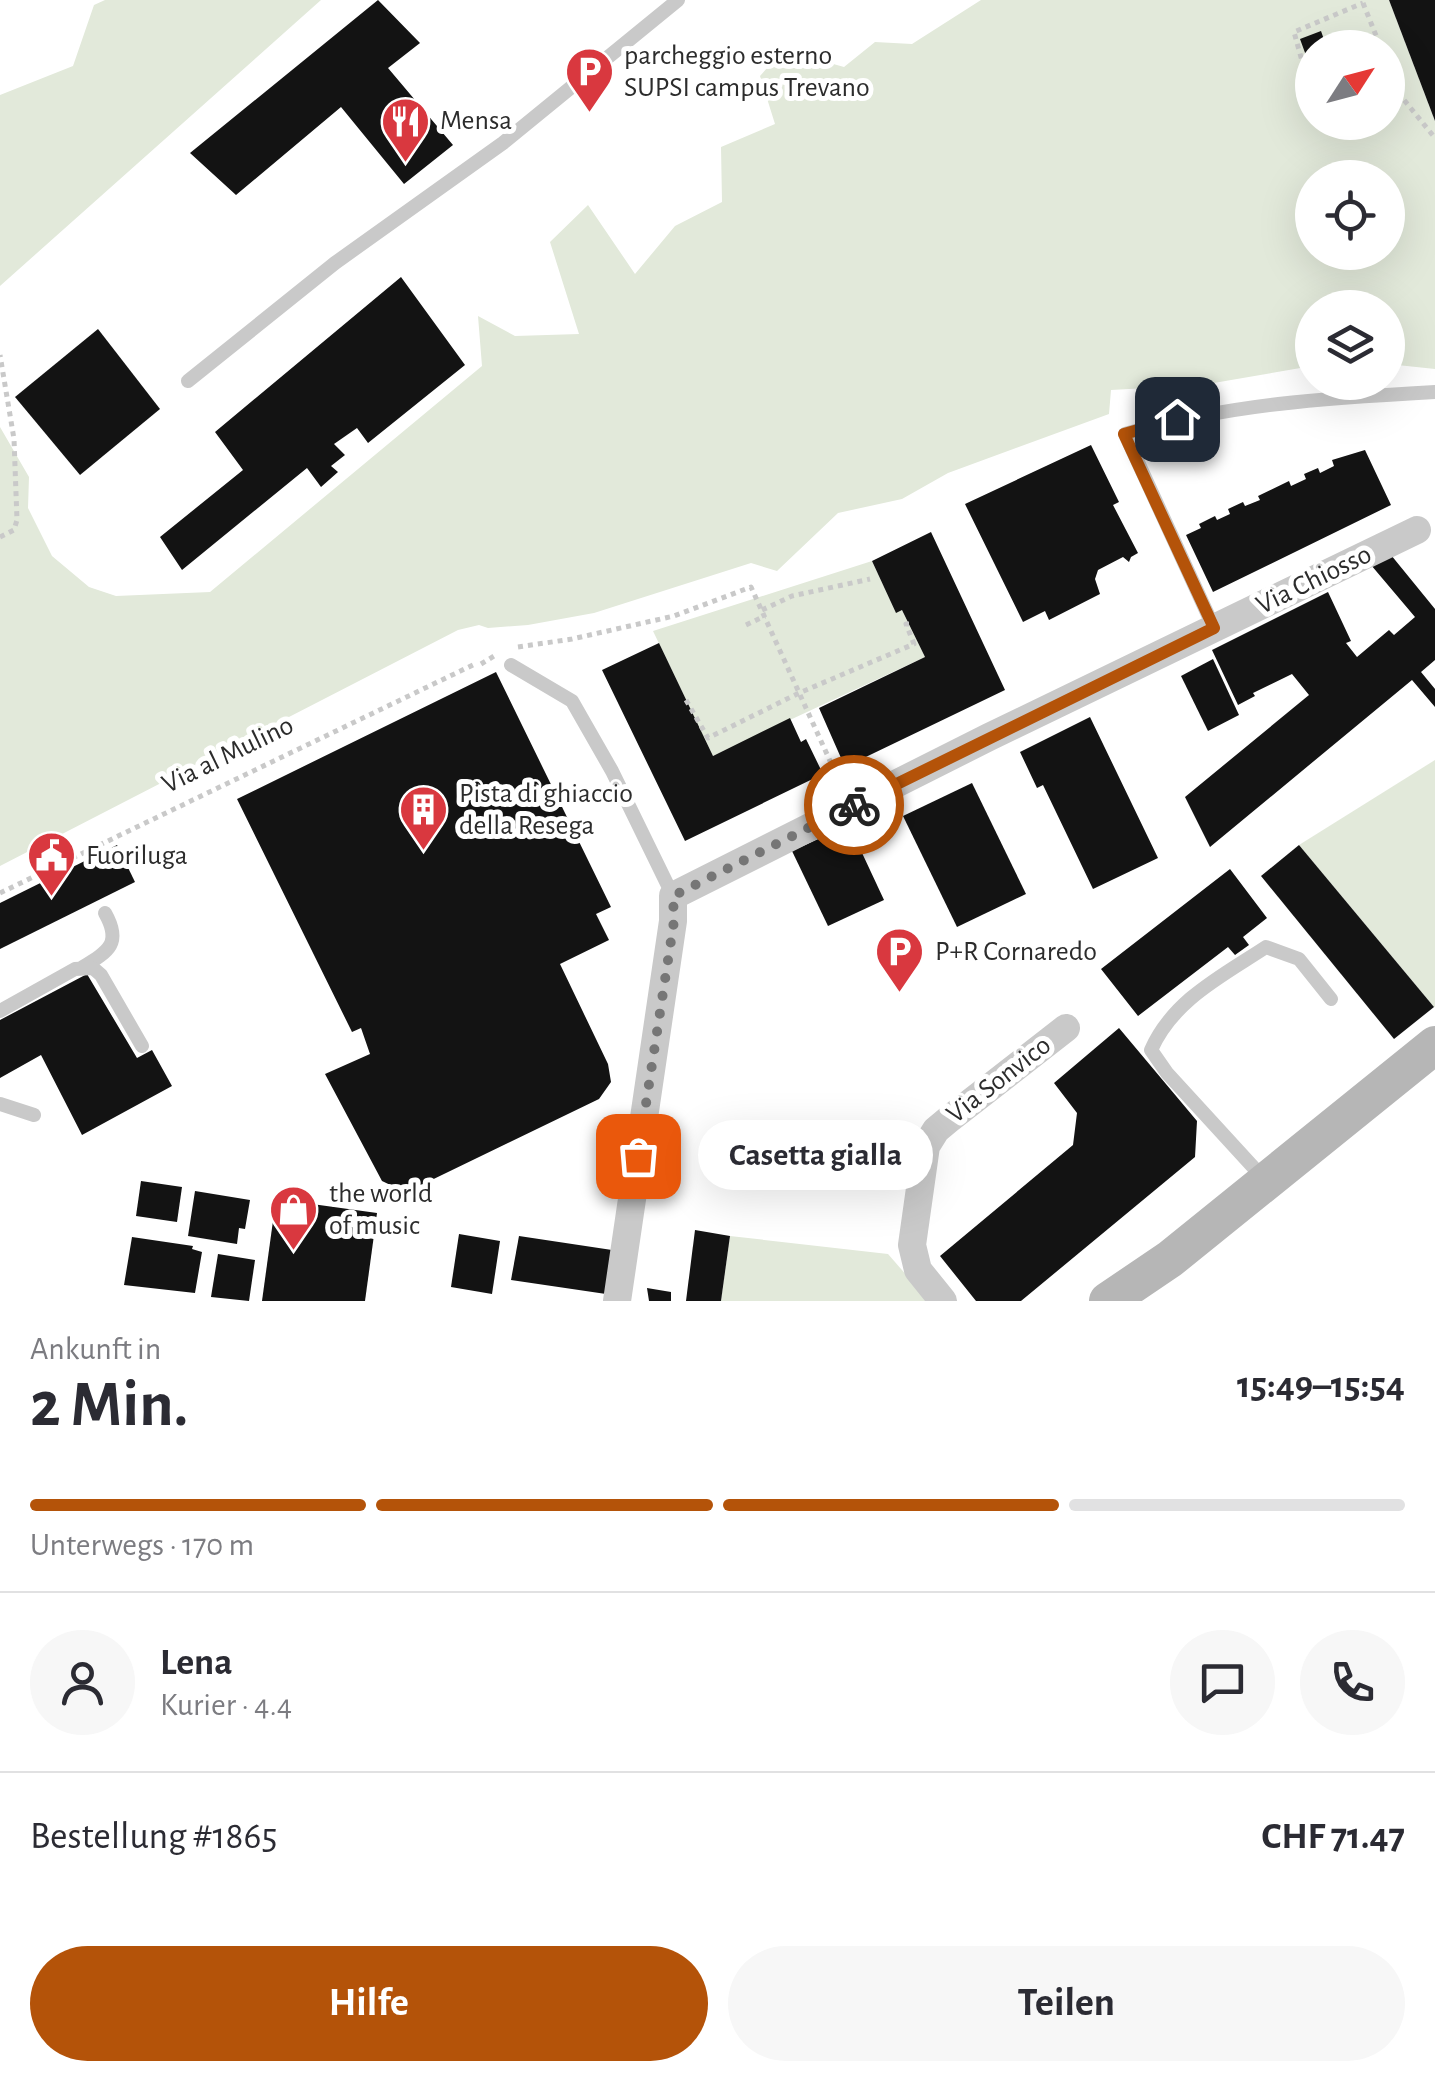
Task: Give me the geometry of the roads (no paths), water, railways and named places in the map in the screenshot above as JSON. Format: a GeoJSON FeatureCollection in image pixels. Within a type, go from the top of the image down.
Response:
{"type":"FeatureCollection","features":[{"type":"Feature","properties":{"kind":"main road"},"geometry":{"type":"LineString","coordinates":[[1108,1301],[1170,1259],[1435,1045]]}},
{"type":"Feature","properties":{"kind":"main road"},"geometry":{"type":"LineString","coordinates":[[1135,1301],[1170,1259]]}},
{"type":"Feature","properties":{"kind":"street","name":"Via Chiosso"},"geometry":{"type":"LineString","coordinates":[[673,896],[1417,530]]}},
{"type":"Feature","properties":{"kind":"street"},"geometry":{"type":"LineString","coordinates":[[617,1301],[674,921],[673,896]]}},
{"type":"Feature","properties":{"kind":"street","name":"Via Sonvico"},"geometry":{"type":"LineString","coordinates":[[942,1301],[918,1270],[912,1244],[926,1146],[936,1130],[1066,1028]]}},
{"type":"Feature","properties":{"kind":"lane"},"geometry":{"type":"LineString","coordinates":[[188,380],[335,262],[503,143],[678,0]]}},
{"type":"Feature","properties":{"kind":"lane"},"geometry":{"type":"LineString","coordinates":[[1214,628],[1124,434],[1177,419],[1288,400],[1435,392]]}},
{"type":"Feature","properties":{"kind":"lane"},"geometry":{"type":"LineString","coordinates":[[506,659],[572,701],[612,771],[673,896]]}},
{"type":"Feature","properties":{"kind":"lane"},"geometry":{"type":"LineString","coordinates":[[0,1011],[108,949],[114,929],[105,913]]}},
{"type":"Feature","properties":{"kind":"lane"},"geometry":{"type":"LineString","coordinates":[[1266,1181],[1167,1074],[1152,1050],[1163,1023],[1200,989],[1266,947],[1300,959],[1331,999]]}},
{"type":"Feature","properties":{"kind":"lane"},"geometry":{"type":"LineString","coordinates":[[83,966],[102,975],[142,1046]]}},
{"type":"Feature","properties":{"kind":"lane"},"geometry":{"type":"LineString","coordinates":[[1334,1125],[1368,1110],[1435,1065]]}},
{"type":"Feature","properties":{"kind":"lane"},"geometry":{"type":"LineString","coordinates":[[0,1104],[34,1115]]}},
{"type":"Feature","properties":{"kind":"place","name":"parcheggio esterno SUPSI campus Trevano"},"geometry":{"type":"Point","coordinates":[589,114]}},
{"type":"Feature","properties":{"kind":"place","name":"Mensa"},"geometry":{"type":"Point","coordinates":[405,164]}},
{"type":"Feature","properties":{"kind":"place","name":"Pista di ghiaccio della Resega"},"geometry":{"type":"Point","coordinates":[424,852]}},
{"type":"Feature","properties":{"kind":"place","name":"Fuoriluga"},"geometry":{"type":"Point","coordinates":[51,898]}},
{"type":"Feature","properties":{"kind":"place","name":"P+R Cornaredo"},"geometry":{"type":"Point","coordinates":[900,994]}},
{"type":"Feature","properties":{"kind":"place","name":"Casetta gialla"},"geometry":{"type":"Point","coordinates":[638,1156]}},
{"type":"Feature","properties":{"kind":"place","name":"the world of music"},"geometry":{"type":"Point","coordinates":[294,1252]}}]}
